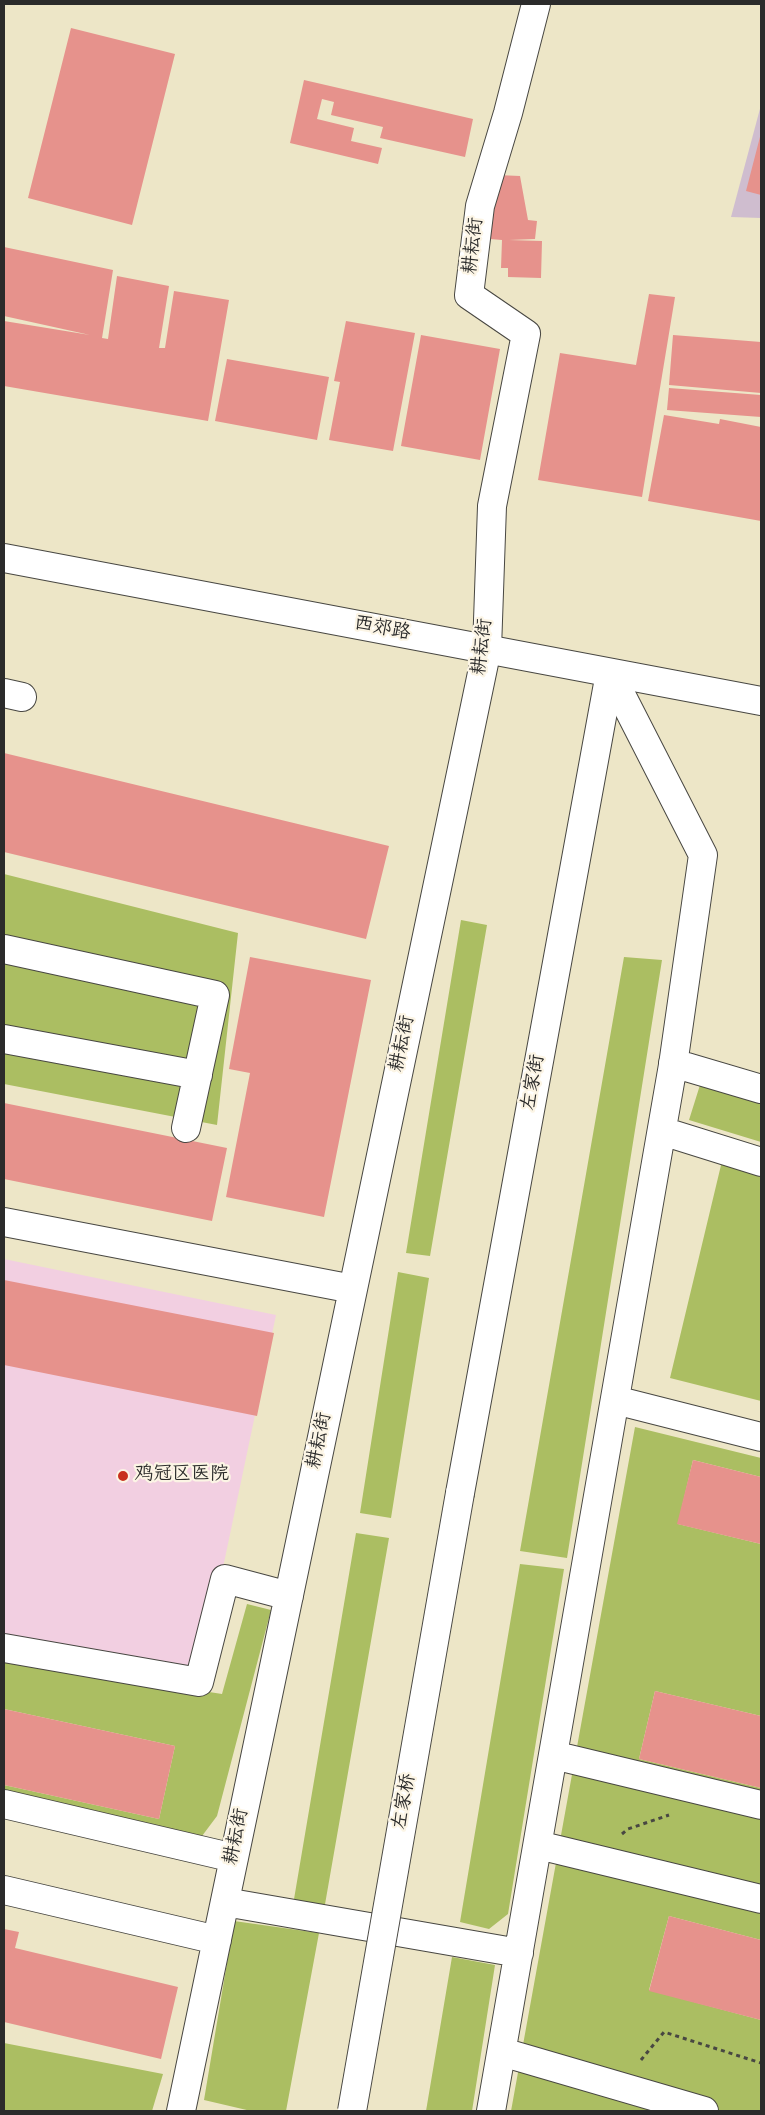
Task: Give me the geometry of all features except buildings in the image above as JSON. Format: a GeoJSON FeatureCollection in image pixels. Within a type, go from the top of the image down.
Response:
{"type":"FeatureCollection","features":[{"type":"Feature","properties":{"kind":"street","name":"耕耘街"},"geometry":{"type":"LineString","coordinates":[[181,2111],[487,649],[492,506],[526,334],[469,294],[480,206],[508,113],[536,4]]}},
{"type":"Feature","properties":{"kind":"street","name":"西郊路"},"geometry":{"type":"LineString","coordinates":[[4,558],[761,701]]}},
{"type":"Feature","properties":{"kind":"street"},"geometry":{"type":"LineString","coordinates":[[491,2111],[662,1131],[703,854],[610,673]]}},
{"type":"Feature","properties":{"kind":"street","name":"左家街"},"geometry":{"type":"LineString","coordinates":[[460,1493],[610,673]]}},
{"type":"Feature","properties":{"kind":"street"},"geometry":{"type":"LineString","coordinates":[[4,948],[215,995],[186,1128]]}},
{"type":"Feature","properties":{"kind":"street"},"geometry":{"type":"LineString","coordinates":[[4,1039],[198,1075]]}},
{"type":"Feature","properties":{"kind":"street"},"geometry":{"type":"LineString","coordinates":[[673,1063],[761,1089]]}},
{"type":"Feature","properties":{"kind":"street"},"geometry":{"type":"LineString","coordinates":[[662,1131],[761,1162]]}},
{"type":"Feature","properties":{"kind":"street"},"geometry":{"type":"LineString","coordinates":[[4,1222],[353,1289]]}},
{"type":"Feature","properties":{"kind":"street"},"geometry":{"type":"LineString","coordinates":[[615,1400],[761,1437]]}},
{"type":"Feature","properties":{"kind":"street","name":"左家桥"},"geometry":{"type":"LineString","coordinates":[[352,2111],[460,1493]]}},
{"type":"Feature","properties":{"kind":"street"},"geometry":{"type":"LineString","coordinates":[[4,1648],[198,1682],[225,1579],[289,1596]]}},
{"type":"Feature","properties":{"kind":"street"},"geometry":{"type":"LineString","coordinates":[[553,1755],[761,1805]]}},
{"type":"Feature","properties":{"kind":"street"},"geometry":{"type":"LineString","coordinates":[[4,1804],[234,1858]]}},
{"type":"Feature","properties":{"kind":"street"},"geometry":{"type":"LineString","coordinates":[[538,1845],[761,1899]]}},
{"type":"Feature","properties":{"kind":"street"},"geometry":{"type":"LineString","coordinates":[[4,1890],[217,1940]]}},
{"type":"Feature","properties":{"kind":"street"},"geometry":{"type":"LineString","coordinates":[[225,1902],[519,1953]]}},
{"type":"Feature","properties":{"kind":"street"},"geometry":{"type":"LineString","coordinates":[[502,2052],[704,2111]]}},
{"type":"Feature","properties":{"kind":"path"},"geometry":{"type":"LineString","coordinates":[[589,1858],[628,1829],[676,1813]]}},
{"type":"Feature","properties":{"kind":"path"},"geometry":{"type":"LineString","coordinates":[[619,2086],[664,2032],[761,2063]]}},
{"type":"Feature","properties":{"kind":"shaded area"},"geometry":{"type":"Polygon","coordinates":[[[761,105],[761,218],[731,217],[761,105]]]}},
{"type":"Feature","properties":{"kind":"shaded area","name":"鸡冠区医院"},"geometry":{"type":"Polygon","coordinates":[[[4,1259],[276,1315],[200,1677],[4,1636],[4,1259]]]}},
{"type":"Feature","properties":{"kind":"green space"},"geometry":{"type":"Polygon","coordinates":[[[4,874],[238,933],[217,1125],[4,1084],[4,874]]]}},
{"type":"Feature","properties":{"kind":"green space"},"geometry":{"type":"Polygon","coordinates":[[[461,920],[487,925],[430,1256],[406,1253],[461,920]]]}},
{"type":"Feature","properties":{"kind":"green space"},"geometry":{"type":"Polygon","coordinates":[[[624,957],[662,960],[567,1558],[520,1551],[624,957]]]}},
{"type":"Feature","properties":{"kind":"green space"},"geometry":{"type":"Polygon","coordinates":[[[700,1085],[761,1103],[761,1142],[689,1120],[700,1085]]]}},
{"type":"Feature","properties":{"kind":"green space"},"geometry":{"type":"Polygon","coordinates":[[[722,1161],[761,1172],[761,1401],[670,1378],[722,1161]]]}},
{"type":"Feature","properties":{"kind":"green space"},"geometry":{"type":"Polygon","coordinates":[[[398,1272],[429,1278],[391,1518],[360,1513],[398,1272]]]}},
{"type":"Feature","properties":{"kind":"green space"},"geometry":{"type":"Polygon","coordinates":[[[635,1427],[761,1458],[761,1477],[693,1460],[678,1524],[761,1544],[761,1716],[655,1691],[639,1759],[761,1788],[761,1940],[669,1916],[649,1990],[761,2020],[761,2111],[511,2111],[635,1427]]]}},
{"type":"Feature","properties":{"kind":"green space"},"geometry":{"type":"Polygon","coordinates":[[[356,1533],[389,1538],[324,1910],[293,1905],[356,1533]]]}},
{"type":"Feature","properties":{"kind":"green space"},"geometry":{"type":"Polygon","coordinates":[[[520,1564],[564,1569],[508,1914],[489,1929],[460,1922],[520,1564]]]}},
{"type":"Feature","properties":{"kind":"green space"},"geometry":{"type":"Polygon","coordinates":[[[247,1604],[271,1610],[217,1816],[202,1836],[4,1790],[4,1785],[159,1819],[175,1746],[4,1709],[4,1660],[222,1694],[247,1604]]]}},
{"type":"Feature","properties":{"kind":"green space"},"geometry":{"type":"Polygon","coordinates":[[[234,1921],[319,1933],[286,2111],[251,2111],[204,2100],[234,1921]]]}},
{"type":"Feature","properties":{"kind":"green space"},"geometry":{"type":"Polygon","coordinates":[[[452,1957],[495,1965],[472,2111],[426,2111],[452,1957]]]}},
{"type":"Feature","properties":{"kind":"green space"},"geometry":{"type":"Polygon","coordinates":[[[4,2043],[163,2074],[152,2111],[4,2111],[4,2043]]]}},
{"type":"Feature","properties":{"kind":"place","name":"鸡冠区医院"},"geometry":{"type":"Point","coordinates":[123,1476]}}]}
